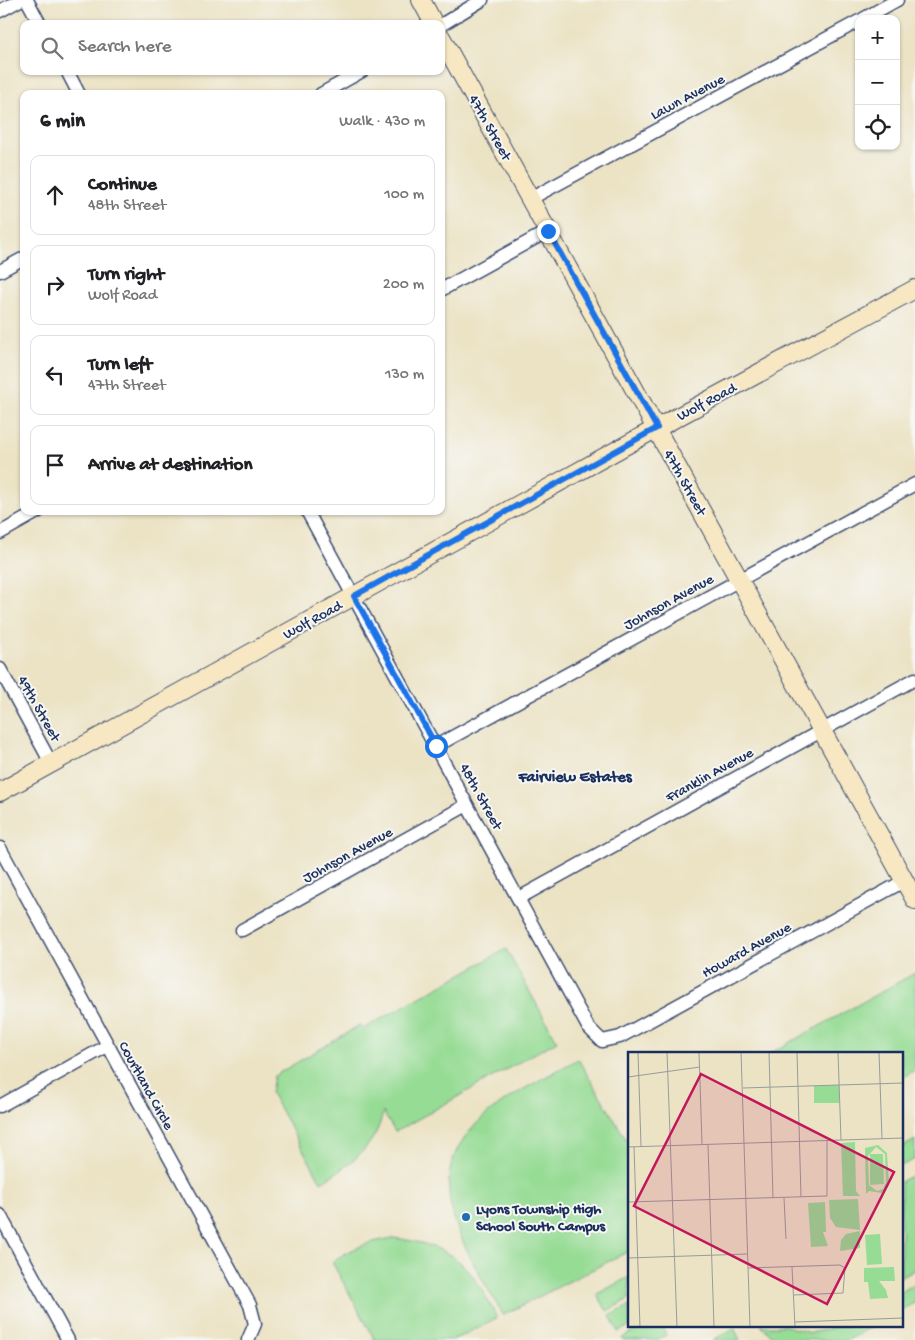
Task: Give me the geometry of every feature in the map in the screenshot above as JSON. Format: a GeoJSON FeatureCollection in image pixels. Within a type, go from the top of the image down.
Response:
{"type":"FeatureCollection","features":[{"type":"Feature","properties":{"kind":"main road"},"geometry":{"type":"LineString","coordinates":[[421,0],[432,20]]}},
{"type":"Feature","properties":{"kind":"main road","name":"47th Street"},"geometry":{"type":"LineString","coordinates":[[445,44],[915,900]]}},
{"type":"Feature","properties":{"kind":"main road","name":"Wolf Road"},"geometry":{"type":"LineString","coordinates":[[0,792],[657,428],[915,289]]}},
{"type":"Feature","properties":{"kind":"street"},"geometry":{"type":"LineString","coordinates":[[0,11],[20,0]]}},
{"type":"Feature","properties":{"kind":"street"},"geometry":{"type":"LineString","coordinates":[[28,0],[38,20]]}},
{"type":"Feature","properties":{"kind":"street"},"geometry":{"type":"LineString","coordinates":[[445,23],[482,0]]}},
{"type":"Feature","properties":{"kind":"street"},"geometry":{"type":"LineString","coordinates":[[870,15],[898,0]]}},
{"type":"Feature","properties":{"kind":"street","name":"Lawn Avenue"},"geometry":{"type":"LineString","coordinates":[[530,199],[855,23]]}},
{"type":"Feature","properties":{"kind":"street"},"geometry":{"type":"LineString","coordinates":[[69,75],[77,90]]}},
{"type":"Feature","properties":{"kind":"street"},"geometry":{"type":"LineString","coordinates":[[328,90],[355,75]]}},
{"type":"Feature","properties":{"kind":"street"},"geometry":{"type":"LineString","coordinates":[[445,288],[548,231]]}},
{"type":"Feature","properties":{"kind":"street"},"geometry":{"type":"LineString","coordinates":[[0,271],[20,260]]}},
{"type":"Feature","properties":{"kind":"street","name":"Johnson Avenue"},"geometry":{"type":"LineString","coordinates":[[436,746],[915,484]]}},
{"type":"Feature","properties":{"kind":"street"},"geometry":{"type":"LineString","coordinates":[[0,533],[32,515]]}},
{"type":"Feature","properties":{"kind":"street","name":"48th Street"},"geometry":{"type":"LineString","coordinates":[[309,515],[588,1027],[602,1041]]}},
{"type":"Feature","properties":{"kind":"street","name":"49th Street"},"geometry":{"type":"LineString","coordinates":[[0,669],[52,763]]}},
{"type":"Feature","properties":{"kind":"street","name":"Franklin Avenue"},"geometry":{"type":"LineString","coordinates":[[519,898],[915,679]]}},
{"type":"Feature","properties":{"kind":"street","name":"Johnson Avenue"},"geometry":{"type":"LineString","coordinates":[[242,930],[467,805]]}},
{"type":"Feature","properties":{"kind":"street","name":"Courtland Circle"},"geometry":{"type":"LineString","coordinates":[[0,848],[250,1305],[255,1324],[248,1340]]}},
{"type":"Feature","properties":{"kind":"street","name":"Howard Avenue"},"geometry":{"type":"LineString","coordinates":[[602,1041],[620,1037],[904,880]]}},
{"type":"Feature","properties":{"kind":"street"},"geometry":{"type":"LineString","coordinates":[[0,1106],[107,1046]]}},
{"type":"Feature","properties":{"kind":"street"},"geometry":{"type":"LineString","coordinates":[[0,1215],[68,1340]]}},
{"type":"Feature","properties":{"kind":"green space"},"geometry":{"type":"Polygon","coordinates":[[[506,949],[557,1041],[395,1132],[383,1112],[380,1124],[368,1145],[352,1162],[321,1182],[271,1093],[274,1076],[360,1025],[363,1029],[506,949]]]}},
{"type":"Feature","properties":{"kind":"green space"},"geometry":{"type":"Polygon","coordinates":[[[915,973],[915,1070],[902,1077],[902,1052],[773,1052],[915,973]]]}},
{"type":"Feature","properties":{"kind":"green space"},"geometry":{"type":"Polygon","coordinates":[[[578,1059],[628,1142],[628,1252],[503,1315],[472,1261],[457,1227],[449,1194],[451,1166],[462,1142],[478,1122],[500,1104],[578,1059]]]}},
{"type":"Feature","properties":{"kind":"green space"},"geometry":{"type":"Polygon","coordinates":[[[915,1140],[915,1159],[902,1166],[902,1147],[915,1140]]]}},
{"type":"Feature","properties":{"kind":"green space"},"geometry":{"type":"Polygon","coordinates":[[[915,1174],[915,1270],[902,1276],[902,1180],[915,1174]]]}},
{"type":"Feature","properties":{"kind":"green space"},"geometry":{"type":"Polygon","coordinates":[[[394,1238],[432,1246],[459,1261],[479,1284],[497,1318],[453,1340],[375,1340],[332,1262],[362,1246],[394,1238]]]}},
{"type":"Feature","properties":{"kind":"green space"},"geometry":{"type":"Polygon","coordinates":[[[628,1278],[628,1300],[607,1311],[597,1294],[628,1278]]]}},
{"type":"Feature","properties":{"kind":"green space"},"geometry":{"type":"Polygon","coordinates":[[[915,1284],[915,1303],[902,1310],[902,1291],[915,1284]]]}},
{"type":"Feature","properties":{"kind":"green space"},"geometry":{"type":"Polygon","coordinates":[[[628,1307],[628,1327],[619,1332],[610,1316],[628,1307]]]}},
{"type":"Feature","properties":{"kind":"green space"},"geometry":{"type":"Polygon","coordinates":[[[640,1328],[663,1328],[666,1335],[657,1340],[623,1340],[622,1338],[640,1328]]]}},
{"type":"Feature","properties":{"kind":"green space"},"geometry":{"type":"Polygon","coordinates":[[[734,1328],[740,1340],[713,1340],[734,1328]]]}},
{"type":"Feature","properties":{"kind":"green space"},"geometry":{"type":"Polygon","coordinates":[[[763,1328],[793,1328],[811,1333],[832,1328],[869,1328],[848,1340],[778,1340],[763,1328]]]}},
{"type":"Feature","properties":{"kind":"place","name":"Lyons Township High School South Campus"},"geometry":{"type":"Point","coordinates":[466,1217]}},
{"type":"Feature","properties":{"kind":"district","name":"Fairview Estates"},"geometry":{"type":"Point","coordinates":[575,775]}},
{"type":"Feature","properties":{"kind":"route"},"geometry":{"type":"LineString","coordinates":[[436,746],[354,596],[657,428],[548,231]]}}]}
